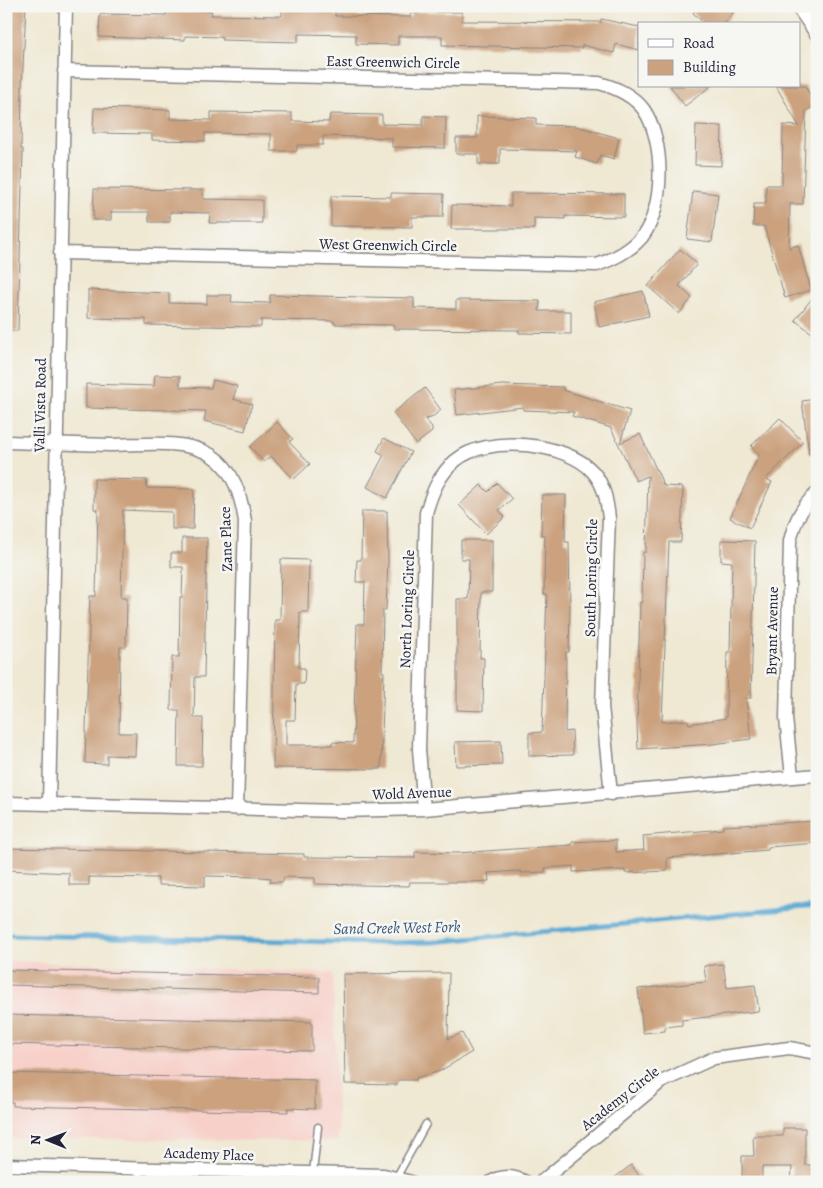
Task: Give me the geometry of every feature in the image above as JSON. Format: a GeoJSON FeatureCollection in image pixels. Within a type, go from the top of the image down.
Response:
{"type":"FeatureCollection","features":[{"type":"Feature","properties":{"kind":"street","name":"Valli Vista Road"},"geometry":{"type":"LineString","coordinates":[[49,804],[55,444],[66,6]]}},
{"type":"Feature","properties":{"kind":"street"},"geometry":{"type":"LineString","coordinates":[[797,6],[817,35]]}},
{"type":"Feature","properties":{"kind":"street","name":"East Greenwich Circle"},"geometry":{"type":"LineString","coordinates":[[64,71],[599,83],[616,88],[632,97],[643,109],[651,123],[656,140],[659,176]]}},
{"type":"Feature","properties":{"kind":"street","name":"West Greenwich Circle"},"geometry":{"type":"LineString","coordinates":[[60,253],[597,265],[629,250],[641,238],[649,226],[654,211],[659,176]]}},
{"type":"Feature","properties":{"kind":"street","name":"Zane Place"},"geometry":{"type":"LineString","coordinates":[[6,442],[190,447],[212,455],[224,466],[235,483],[242,502],[245,521],[237,809]]}},
{"type":"Feature","properties":{"kind":"street","name":"South Loring Circle"},"geometry":{"type":"LineString","coordinates":[[494,445],[549,447],[565,452],[593,471],[602,484],[609,518],[602,706],[611,794]]}},
{"type":"Feature","properties":{"kind":"street","name":"North Loring Circle"},"geometry":{"type":"LineString","coordinates":[[424,809],[419,749],[426,513],[432,491],[443,472],[457,459],[473,450],[494,445]]}},
{"type":"Feature","properties":{"kind":"street","name":"Bryant Avenue"},"geometry":{"type":"LineString","coordinates":[[792,777],[786,718],[790,541],[801,510],[817,493]]}},
{"type":"Feature","properties":{"kind":"street","name":"Wold Avenue"},"geometry":{"type":"LineString","coordinates":[[6,803],[341,811],[424,809],[817,775]]}},
{"type":"Feature","properties":{"kind":"street","name":"Academy Circle"},"geometry":{"type":"LineString","coordinates":[[541,1182],[662,1082],[714,1058],[789,1048],[817,1053]]}},
{"type":"Feature","properties":{"kind":"street","name":"Academy Place"},"geometry":{"type":"LineString","coordinates":[[6,1165],[140,1169],[312,1178],[384,1175],[411,1182]]}},
{"type":"Feature","properties":{"kind":"street"},"geometry":{"type":"LineString","coordinates":[[491,1182],[502,1176],[513,1176],[526,1182]]}},
{"type":"Feature","properties":{"kind":"lane"},"geometry":{"type":"LineString","coordinates":[[396,1178],[426,1124]]}},
{"type":"Feature","properties":{"kind":"lane"},"geometry":{"type":"LineString","coordinates":[[312,1178],[318,1127]]}},
{"type":"Feature","properties":{"kind":"lane"},"geometry":{"type":"LineString","coordinates":[[138,1182],[140,1169]]}},
{"type":"Feature","properties":{"kind":"shaded area"},"geometry":{"type":"Polygon","coordinates":[[[6,961],[333,973],[338,1141],[6,1138],[6,961]]]}},
{"type":"Feature","properties":{"kind":"building"},"geometry":{"type":"Polygon","coordinates":[[[6,6],[26,6],[22,87],[21,149],[23,149],[18,331],[6,331],[6,6]]]}},
{"type":"Feature","properties":{"kind":"building"},"geometry":{"type":"Polygon","coordinates":[[[282,6],[299,6],[298,10],[335,11],[335,16],[411,17],[411,12],[462,12],[462,21],[601,22],[601,19],[638,27],[638,50],[616,44],[614,53],[582,45],[582,48],[442,45],[442,36],[398,36],[398,45],[356,44],[356,35],[298,34],[298,42],[222,40],[222,37],[185,36],[185,40],[99,37],[100,14],[166,15],[166,9],[212,11],[211,15],[282,16],[282,6]]]}},
{"type":"Feature","properties":{"kind":"building"},"geometry":{"type":"Polygon","coordinates":[[[698,6],[738,6],[726,22],[703,22],[693,13],[698,6]]]}},
{"type":"Feature","properties":{"kind":"building"},"geometry":{"type":"Polygon","coordinates":[[[800,86],[805,86],[816,105],[806,111],[803,204],[790,204],[789,248],[798,245],[811,290],[785,298],[764,226],[753,226],[754,204],[766,204],[766,185],[782,185],[783,125],[799,126],[777,88],[800,88],[800,86]]]}},
{"type":"Feature","properties":{"kind":"building"},"geometry":{"type":"Polygon","coordinates":[[[672,88],[708,88],[685,106],[672,88]]]}},
{"type":"Feature","properties":{"kind":"building"},"geometry":{"type":"Polygon","coordinates":[[[94,108],[170,110],[170,119],[211,120],[211,112],[292,113],[292,121],[329,122],[330,114],[382,115],[382,124],[423,125],[423,116],[446,117],[445,148],[392,147],[392,138],[323,136],[323,145],[297,145],[297,151],[271,151],[271,134],[205,133],[205,141],[152,140],[152,134],[93,133],[94,108]]]}},
{"type":"Feature","properties":{"kind":"building"},"geometry":{"type":"Polygon","coordinates":[[[477,116],[536,118],[536,125],[576,126],[619,138],[614,159],[600,155],[597,164],[575,157],[577,151],[500,149],[500,164],[478,164],[478,154],[456,154],[456,138],[477,138],[477,116]]]}},
{"type":"Feature","properties":{"kind":"building"},"geometry":{"type":"Polygon","coordinates":[[[696,125],[722,126],[721,166],[695,165],[696,125]]]}},
{"type":"Feature","properties":{"kind":"building"},"geometry":{"type":"Polygon","coordinates":[[[94,189],[203,190],[203,199],[262,200],[262,223],[209,223],[210,213],[170,212],[170,222],[149,222],[149,212],[111,212],[111,220],[93,220],[94,189]]]}},
{"type":"Feature","properties":{"kind":"building"},"geometry":{"type":"Polygon","coordinates":[[[693,191],[718,194],[712,242],[687,239],[693,191]]]}},
{"type":"Feature","properties":{"kind":"building"},"geometry":{"type":"Polygon","coordinates":[[[391,193],[444,194],[443,217],[412,217],[412,227],[331,226],[331,196],[391,197],[391,193]]]}},
{"type":"Feature","properties":{"kind":"building"},"geometry":{"type":"Polygon","coordinates":[[[511,193],[624,194],[624,217],[565,216],[565,219],[534,218],[534,229],[451,229],[452,205],[511,206],[511,193]]]}},
{"type":"Feature","properties":{"kind":"building"},"geometry":{"type":"Polygon","coordinates":[[[680,249],[697,264],[679,286],[692,298],[679,314],[648,286],[680,249]]]}},
{"type":"Feature","properties":{"kind":"building"},"geometry":{"type":"Polygon","coordinates":[[[88,290],[169,293],[169,303],[207,304],[207,295],[232,295],[231,302],[270,303],[270,295],[414,298],[414,308],[456,309],[456,300],[540,301],[539,311],[571,311],[571,334],[519,333],[519,330],[394,329],[394,325],[334,324],[334,321],[261,320],[261,327],[146,325],[146,319],[88,318],[88,290]]]}},
{"type":"Feature","properties":{"kind":"building"},"geometry":{"type":"Polygon","coordinates":[[[643,291],[649,316],[599,327],[594,302],[643,291]]]}},
{"type":"Feature","properties":{"kind":"building"},"geometry":{"type":"Polygon","coordinates":[[[817,292],[817,337],[795,320],[817,292]]]}},
{"type":"Feature","properties":{"kind":"building"},"geometry":{"type":"Polygon","coordinates":[[[155,375],[180,376],[180,387],[211,388],[213,380],[237,386],[233,399],[252,404],[245,431],[204,421],[206,411],[86,408],[86,384],[154,386],[155,375]]]}},
{"type":"Feature","properties":{"kind":"building"},"geometry":{"type":"Polygon","coordinates":[[[502,385],[563,387],[563,390],[630,411],[620,443],[640,434],[664,486],[683,487],[681,542],[669,542],[662,722],[688,720],[689,724],[726,718],[727,652],[730,652],[732,562],[721,561],[721,540],[755,541],[751,698],[746,698],[751,739],[713,744],[638,749],[640,602],[642,602],[643,552],[646,552],[648,476],[636,481],[611,428],[572,416],[574,412],[523,410],[523,407],[457,415],[454,390],[502,385]]]}},
{"type":"Feature","properties":{"kind":"building"},"geometry":{"type":"Polygon","coordinates":[[[425,388],[441,410],[431,418],[425,419],[432,427],[432,432],[416,444],[393,413],[425,388]]]}},
{"type":"Feature","properties":{"kind":"building"},"geometry":{"type":"Polygon","coordinates":[[[817,399],[817,454],[809,454],[802,401],[817,399]]]}},
{"type":"Feature","properties":{"kind":"building"},"geometry":{"type":"Polygon","coordinates":[[[780,418],[803,442],[766,479],[772,482],[750,528],[730,518],[759,455],[751,446],[780,418]]]}},
{"type":"Feature","properties":{"kind":"building"},"geometry":{"type":"Polygon","coordinates":[[[277,422],[293,439],[289,442],[310,464],[294,479],[271,456],[264,462],[250,447],[277,422]]]}},
{"type":"Feature","properties":{"kind":"building"},"geometry":{"type":"Polygon","coordinates":[[[384,438],[411,452],[387,498],[367,487],[384,455],[377,451],[384,438]]]}},
{"type":"Feature","properties":{"kind":"building"},"geometry":{"type":"Polygon","coordinates":[[[94,479],[147,480],[146,488],[194,489],[193,529],[172,529],[172,512],[123,510],[121,597],[127,597],[126,647],[120,647],[119,733],[136,733],[135,756],[107,755],[107,764],[85,763],[90,596],[96,596],[98,510],[94,509],[94,479]]]}},
{"type":"Feature","properties":{"kind":"building"},"geometry":{"type":"Polygon","coordinates":[[[497,483],[512,499],[499,510],[505,517],[486,534],[459,505],[481,485],[488,492],[497,483]]]}},
{"type":"Feature","properties":{"kind":"building"},"geometry":{"type":"Polygon","coordinates":[[[542,495],[566,495],[565,542],[569,542],[570,607],[569,652],[566,652],[565,732],[572,731],[573,755],[529,756],[529,733],[542,732],[547,594],[544,594],[545,535],[541,535],[542,495]]]}},
{"type":"Feature","properties":{"kind":"building"},"geometry":{"type":"Polygon","coordinates":[[[362,511],[387,511],[388,561],[386,610],[383,610],[382,672],[384,672],[381,769],[273,768],[275,620],[280,620],[281,559],[309,560],[308,612],[300,612],[299,668],[305,668],[304,684],[296,684],[295,720],[286,720],[286,745],[332,745],[332,742],[353,743],[357,624],[364,624],[365,582],[356,582],[357,560],[361,560],[362,511]]]}},
{"type":"Feature","properties":{"kind":"building"},"geometry":{"type":"Polygon","coordinates":[[[182,538],[207,538],[204,677],[195,677],[194,718],[203,718],[202,766],[178,766],[179,710],[171,710],[172,657],[179,657],[180,597],[182,597],[183,567],[171,567],[171,553],[182,553],[182,538]]]}},
{"type":"Feature","properties":{"kind":"building"},"geometry":{"type":"Polygon","coordinates":[[[461,540],[492,540],[492,592],[481,592],[480,658],[484,658],[483,711],[457,710],[457,599],[468,599],[469,559],[461,559],[461,540]]]}},
{"type":"Feature","properties":{"kind":"building"},"geometry":{"type":"Polygon","coordinates":[[[501,741],[502,765],[456,766],[455,742],[501,741]]]}},
{"type":"Feature","properties":{"kind":"building"},"geometry":{"type":"Polygon","coordinates":[[[817,821],[817,843],[768,847],[768,850],[667,858],[667,871],[625,873],[625,870],[573,872],[573,866],[545,868],[545,872],[488,873],[489,881],[410,882],[409,886],[315,884],[315,878],[284,877],[283,882],[270,882],[271,878],[205,876],[205,886],[158,885],[158,878],[89,877],[89,885],[69,885],[69,873],[6,870],[6,848],[304,854],[304,857],[415,858],[415,852],[457,853],[572,845],[572,842],[616,840],[616,852],[644,850],[643,836],[723,829],[723,826],[817,821]]]}},
{"type":"Feature","properties":{"kind":"building"},"geometry":{"type":"Polygon","coordinates":[[[723,964],[727,988],[755,985],[759,1011],[682,1020],[682,1025],[665,1027],[665,1031],[643,1033],[638,989],[706,982],[704,966],[723,964]]]}},
{"type":"Feature","properties":{"kind":"building"},"geometry":{"type":"Polygon","coordinates":[[[6,970],[319,977],[319,993],[6,985],[6,970]]]}},
{"type":"Feature","properties":{"kind":"building"},"geometry":{"type":"Polygon","coordinates":[[[449,973],[448,1039],[462,1033],[472,1052],[440,1071],[416,1078],[416,1080],[398,1080],[397,1085],[345,1084],[343,974],[449,973]]]}},
{"type":"Feature","properties":{"kind":"building"},"geometry":{"type":"Polygon","coordinates":[[[6,1015],[312,1022],[312,1051],[6,1044],[6,1015]]]}},
{"type":"Feature","properties":{"kind":"building"},"geometry":{"type":"Polygon","coordinates":[[[6,1073],[315,1080],[315,1109],[288,1108],[288,1112],[13,1106],[13,1102],[6,1102],[6,1073]]]}},
{"type":"Feature","properties":{"kind":"building"},"geometry":{"type":"Polygon","coordinates":[[[783,1128],[805,1128],[805,1165],[817,1165],[817,1182],[791,1182],[792,1167],[762,1167],[762,1178],[742,1178],[742,1156],[754,1156],[753,1136],[783,1136],[783,1128]]]}},
{"type":"Feature","properties":{"kind":"building"},"geometry":{"type":"Polygon","coordinates":[[[631,1165],[644,1182],[609,1182],[631,1165]]]}},
{"type":"Feature","properties":{"kind":"waterway","name":"Sand Creek West Fork"},"geometry":{"type":"LineString","coordinates":[[6,935],[382,943],[433,942],[817,906]]}}]}
